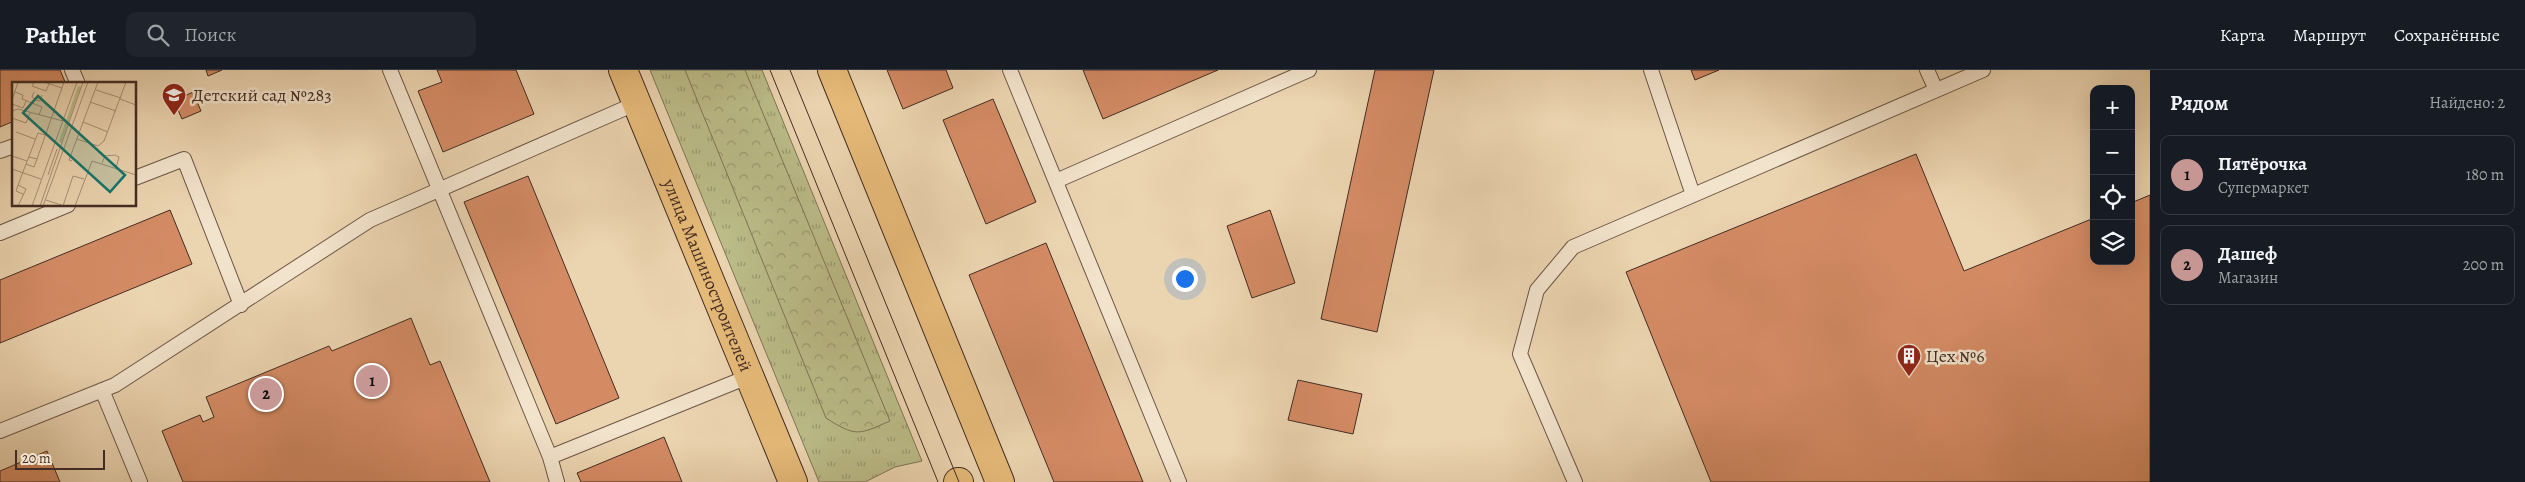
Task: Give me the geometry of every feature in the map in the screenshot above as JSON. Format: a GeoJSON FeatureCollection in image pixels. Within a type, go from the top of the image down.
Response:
{"type":"FeatureCollection","features":[{"type":"Feature","properties":{"kind":"main road","name":"улица Машиностроителей"},"geometry":{"type":"LineString","coordinates":[[624,70],[793,482]]}},
{"type":"Feature","properties":{"kind":"main road"},"geometry":{"type":"LineString","coordinates":[[832,70],[1000,482]]}},
{"type":"Feature","properties":{"kind":"lane"},"geometry":{"type":"LineString","coordinates":[[72,70],[77,82]]}},
{"type":"Feature","properties":{"kind":"lane"},"geometry":{"type":"LineString","coordinates":[[390,70],[550,457],[557,482]]}},
{"type":"Feature","properties":{"kind":"lane"},"geometry":{"type":"LineString","coordinates":[[1010,70],[1179,482]]}},
{"type":"Feature","properties":{"kind":"lane"},"geometry":{"type":"LineString","coordinates":[[1056,181],[1308,70]]}},
{"type":"Feature","properties":{"kind":"lane"},"geometry":{"type":"LineString","coordinates":[[1651,70],[1693,195]]}},
{"type":"Feature","properties":{"kind":"lane"},"geometry":{"type":"LineString","coordinates":[[1927,70],[1936,90]]}},
{"type":"Feature","properties":{"kind":"lane"},"geometry":{"type":"LineString","coordinates":[[1575,482],[1520,354],[1537,290],[1573,247],[1983,70]]}},
{"type":"Feature","properties":{"kind":"lane"},"geometry":{"type":"LineString","coordinates":[[0,431],[115,385],[370,220],[637,103]]}},
{"type":"Feature","properties":{"kind":"lane"},"geometry":{"type":"LineString","coordinates":[[0,151],[12,147]]}},
{"type":"Feature","properties":{"kind":"lane"},"geometry":{"type":"LineString","coordinates":[[136,178],[184,159],[241,305]]}},
{"type":"Feature","properties":{"kind":"lane"},"geometry":{"type":"LineString","coordinates":[[0,233],[43,209],[62,206]]}},
{"type":"Feature","properties":{"kind":"lane"},"geometry":{"type":"LineString","coordinates":[[550,457],[750,376]]}},
{"type":"Feature","properties":{"kind":"lane"},"geometry":{"type":"LineString","coordinates":[[102,390],[140,482]]}},
{"type":"Feature","properties":{"kind":"green space"},"geometry":{"type":"Polygon","coordinates":[[[650,70],[762,70],[922,461],[895,467],[865,482],[819,482],[650,70]]]}},
{"type":"Feature","properties":{"kind":"green space"},"geometry":{"type":"Polygon","coordinates":[[[685,70],[745,70],[890,421],[871,429],[857,432],[844,428],[826,418],[685,70]]]}},
{"type":"Feature","properties":{"kind":"building"},"geometry":{"type":"Polygon","coordinates":[[[0,70],[60,70],[65,82],[12,82],[12,122],[0,127],[0,70]]]}},
{"type":"Feature","properties":{"kind":"building"},"geometry":{"type":"Polygon","coordinates":[[[206,70],[222,70],[208,76],[206,70]]]}},
{"type":"Feature","properties":{"kind":"building"},"geometry":{"type":"Polygon","coordinates":[[[437,70],[516,70],[534,114],[443,152],[418,91],[442,82],[437,70]]]}},
{"type":"Feature","properties":{"kind":"building"},"geometry":{"type":"Polygon","coordinates":[[[887,70],[946,70],[953,88],[903,109],[887,70]]]}},
{"type":"Feature","properties":{"kind":"building"},"geometry":{"type":"Polygon","coordinates":[[[1083,70],[1218,70],[1103,119],[1083,70]]]}},
{"type":"Feature","properties":{"kind":"building"},"geometry":{"type":"Polygon","coordinates":[[[1375,70],[1434,70],[1377,332],[1321,319],[1375,70]]]}},
{"type":"Feature","properties":{"kind":"building"},"geometry":{"type":"Polygon","coordinates":[[[1691,70],[1719,70],[1695,80],[1691,70]]]}},
{"type":"Feature","properties":{"kind":"building"},"geometry":{"type":"Polygon","coordinates":[[[193,92],[201,111],[182,119],[174,101],[193,92]]]}},
{"type":"Feature","properties":{"kind":"building"},"geometry":{"type":"Polygon","coordinates":[[[993,99],[1036,202],[986,224],[943,120],[993,99]]]}},
{"type":"Feature","properties":{"kind":"building","name":"Цех №6"},"geometry":{"type":"Polygon","coordinates":[[[1916,154],[1964,271],[2090,220],[2090,265],[2135,265],[2135,201],[2150,195],[2150,482],[1711,482],[1626,272],[1916,154]]]}},
{"type":"Feature","properties":{"kind":"building"},"geometry":{"type":"Polygon","coordinates":[[[528,176],[619,398],[556,424],[464,202],[528,176]]]}},
{"type":"Feature","properties":{"kind":"building"},"geometry":{"type":"Polygon","coordinates":[[[170,210],[192,264],[0,343],[0,280],[170,210]]]}},
{"type":"Feature","properties":{"kind":"building"},"geometry":{"type":"Polygon","coordinates":[[[1270,210],[1295,283],[1252,298],[1227,226],[1270,210]]]}},
{"type":"Feature","properties":{"kind":"building"},"geometry":{"type":"Polygon","coordinates":[[[1046,243],[1143,482],[1054,482],[969,275],[1046,243]]]}},
{"type":"Feature","properties":{"kind":"building"},"geometry":{"type":"Polygon","coordinates":[[[411,318],[430,365],[440,361],[490,482],[183,482],[162,431],[200,415],[203,422],[214,417],[206,397],[329,346],[332,351],[411,318]]]}},
{"type":"Feature","properties":{"kind":"building"},"geometry":{"type":"Polygon","coordinates":[[[1298,380],[1362,394],[1353,434],[1288,420],[1298,380]]]}},
{"type":"Feature","properties":{"kind":"building"},"geometry":{"type":"Polygon","coordinates":[[[664,437],[682,482],[581,482],[577,473],[664,437]]]}},
{"type":"Feature","properties":{"kind":"building"},"geometry":{"type":"Polygon","coordinates":[[[47,451],[60,482],[0,482],[0,471],[47,451]]]}},
{"type":"Feature","properties":{"kind":"tram line"},"geometry":{"type":"LineString","coordinates":[[770,70],[938,482]]}},
{"type":"Feature","properties":{"kind":"tram line"},"geometry":{"type":"LineString","coordinates":[[790,70],[959,482]]}},
{"type":"Feature","properties":{"kind":"place","name":"Детский сад №283"},"geometry":{"type":"Point","coordinates":[174,116]}},
{"type":"Feature","properties":{"kind":"place","name":"Цех №6"},"geometry":{"type":"Point","coordinates":[1909,377]}},
{"type":"Feature","properties":{"kind":"place","name":"Пятёрочка"},"geometry":{"type":"Point","coordinates":[372,381]}},
{"type":"Feature","properties":{"kind":"place","name":"Дашеф"},"geometry":{"type":"Point","coordinates":[266,394]}}]}
